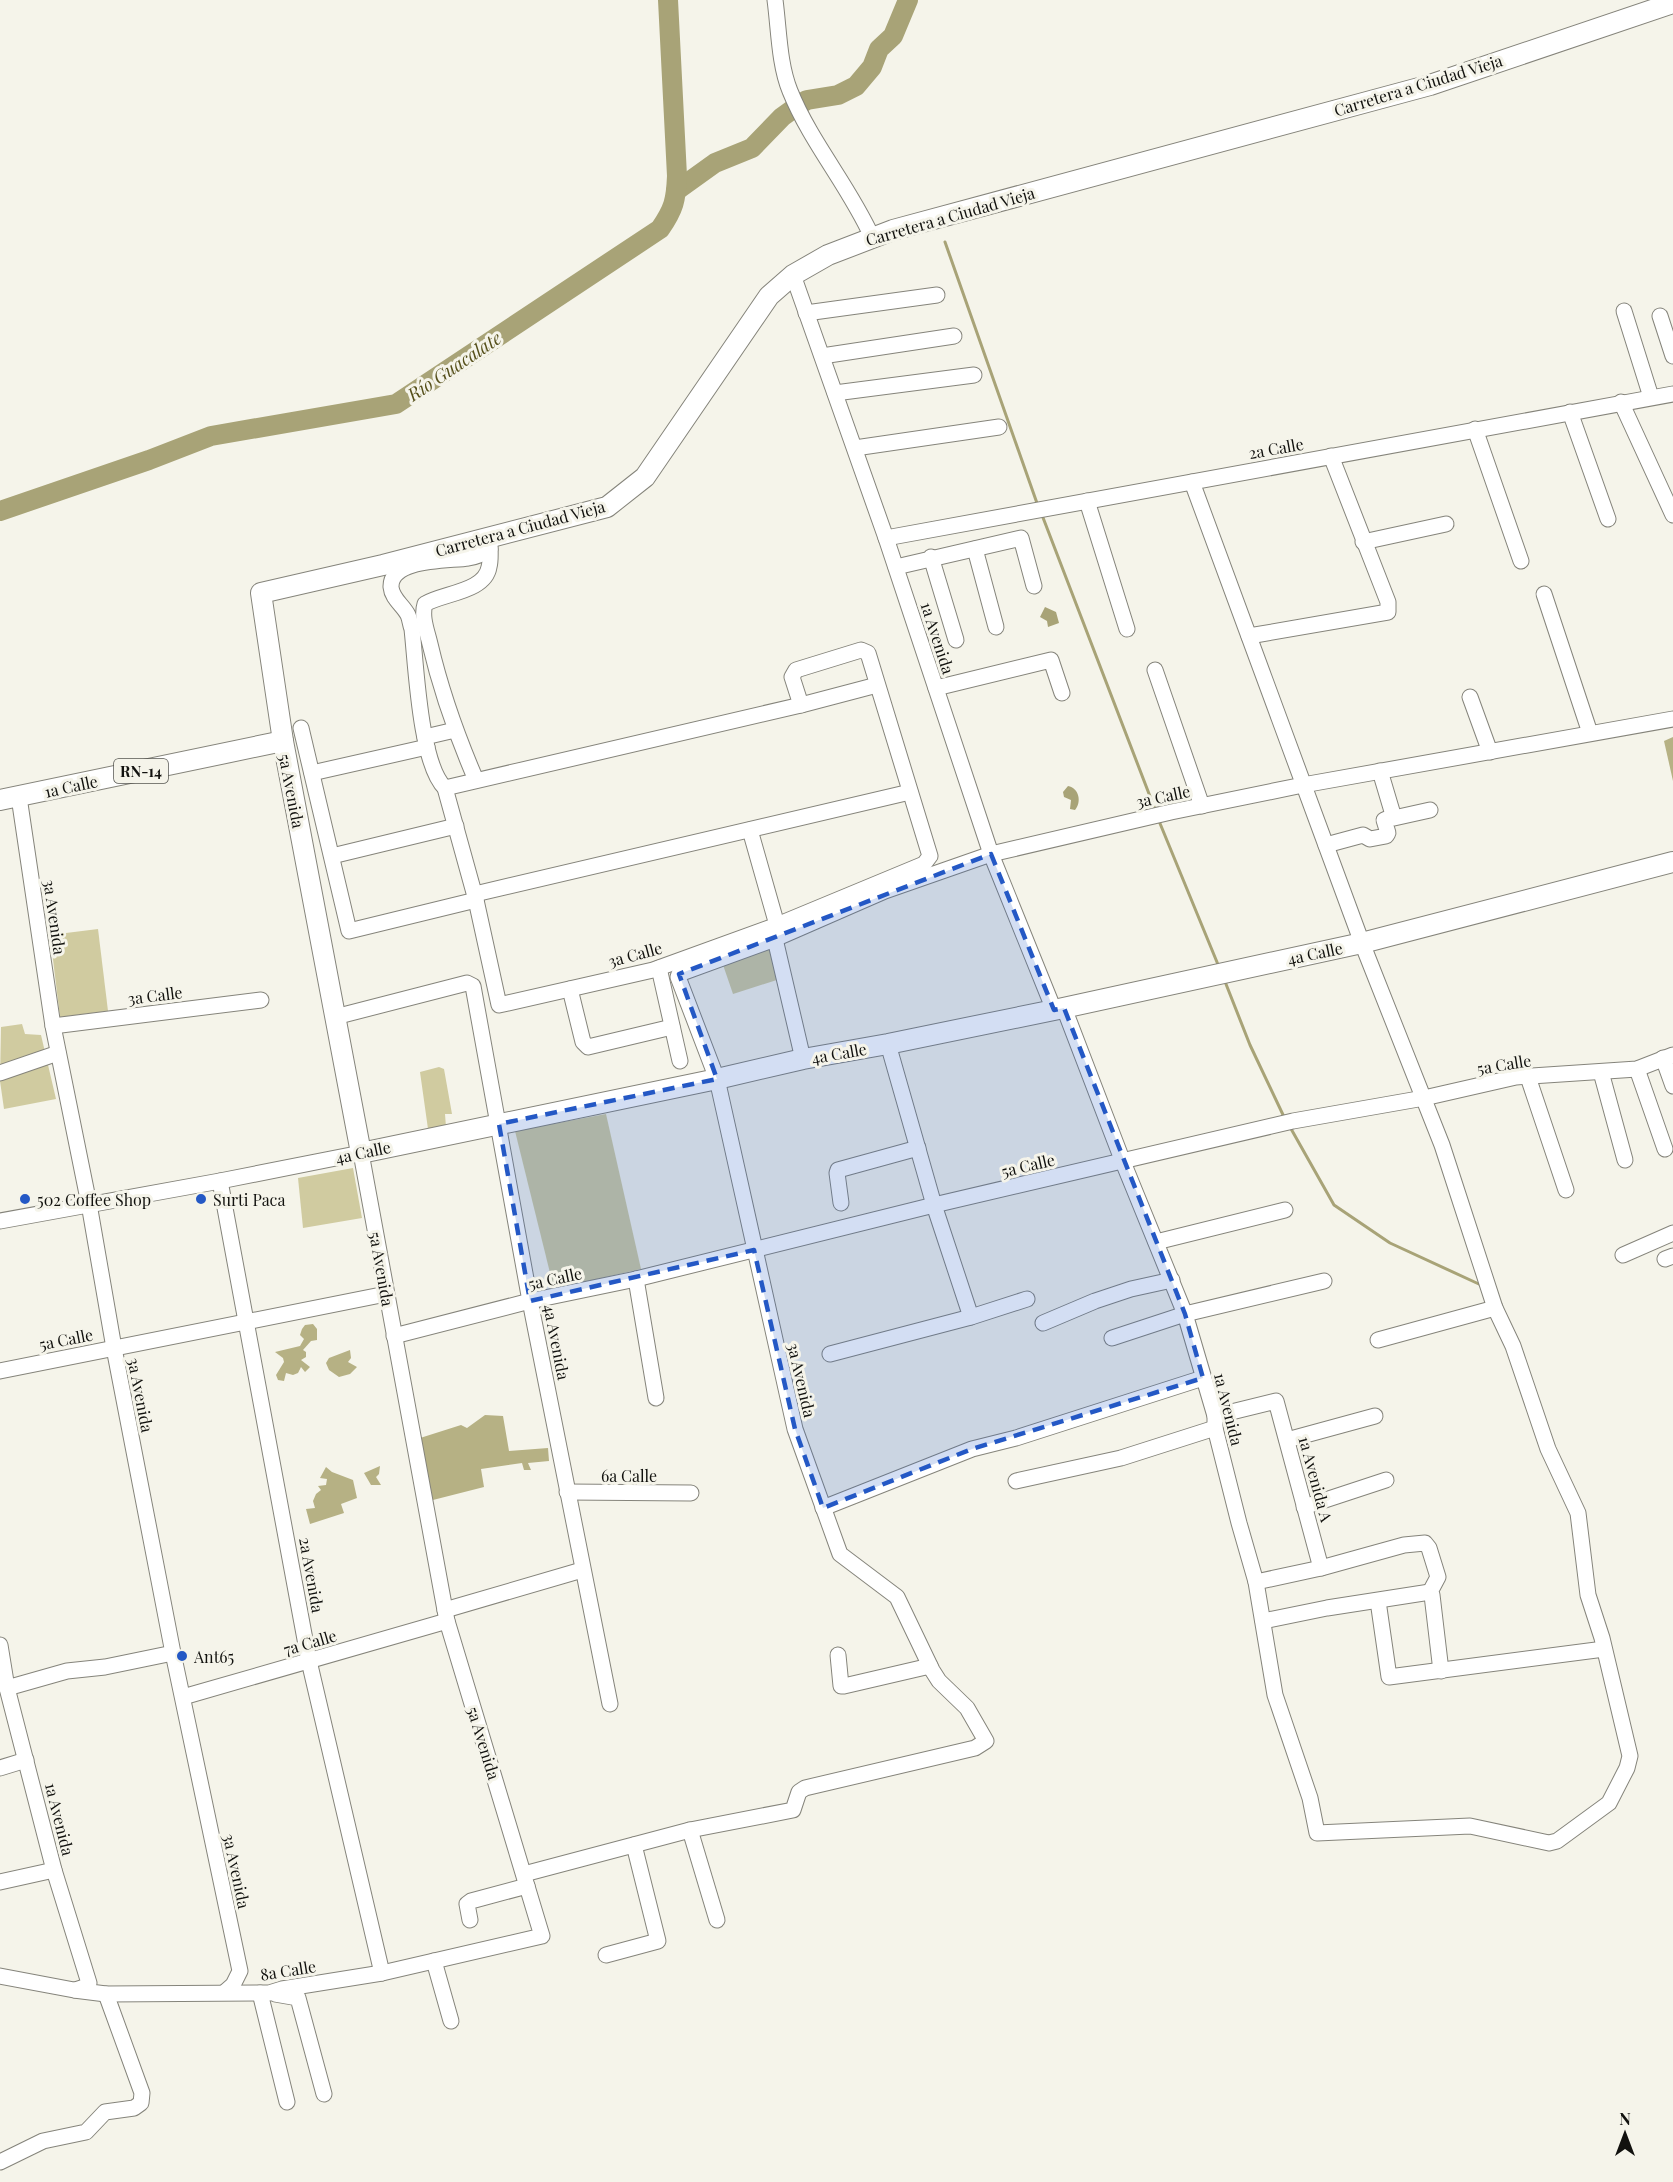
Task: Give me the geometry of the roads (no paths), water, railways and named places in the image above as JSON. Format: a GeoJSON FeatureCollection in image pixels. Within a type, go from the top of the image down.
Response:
{"type":"FeatureCollection","features":[{"type":"Feature","properties":{"kind":"main road","name":"Carretera a Ciudad Vieja"},"geometry":{"type":"LineString","coordinates":[[261,593],[490,542],[607,507],[645,477],[769,297],[797,273],[828,255],[893,230],[1430,85],[1673,3]]}},
{"type":"Feature","properties":{"kind":"main road","name":"5a Avenida"},"geometry":{"type":"LineString","coordinates":[[261,593],[283,741],[361,1153]]}},
{"type":"Feature","properties":{"kind":"main road","name":"1a Calle"},"geometry":{"type":"LineString","coordinates":[[10,799],[283,741]]}},
{"type":"Feature","properties":{"kind":"main road","name":"4a Calle"},"geometry":{"type":"LineString","coordinates":[[361,1153],[803,1059],[1059,1009],[1362,943],[1673,862]]}},
{"type":"Feature","properties":{"kind":"street"},"geometry":{"type":"LineString","coordinates":[[775,0],[790,92],[802,117],[872,237]]}},
{"type":"Feature","properties":{"kind":"street","name":"1a Avenida"},"geometry":{"type":"LineString","coordinates":[[797,273],[806,313],[896,567],[991,854],[1059,1009],[1185,1314],[1256,1582],[1275,1695],[1310,1798],[1317,1833],[1470,1826],[1549,1843],[1557,1841],[1609,1803],[1629,1762],[1630,1756],[1604,1649]]}},
{"type":"Feature","properties":{"kind":"street"},"geometry":{"type":"LineString","coordinates":[[806,313],[937,296]]}},
{"type":"Feature","properties":{"kind":"street"},"geometry":{"type":"LineString","coordinates":[[1623,311],[1651,397]]}},
{"type":"Feature","properties":{"kind":"street"},"geometry":{"type":"LineString","coordinates":[[1660,316],[1673,356]]}},
{"type":"Feature","properties":{"kind":"street"},"geometry":{"type":"LineString","coordinates":[[822,356],[954,336]]}},
{"type":"Feature","properties":{"kind":"street"},"geometry":{"type":"LineString","coordinates":[[835,393],[974,375]]}},
{"type":"Feature","properties":{"kind":"street","name":"2a Calle"},"geometry":{"type":"LineString","coordinates":[[886,538],[1673,394]]}},
{"type":"Feature","properties":{"kind":"street"},"geometry":{"type":"LineString","coordinates":[[1621,402],[1673,515]]}},
{"type":"Feature","properties":{"kind":"street"},"geometry":{"type":"LineString","coordinates":[[1570,412],[1608,519]]}},
{"type":"Feature","properties":{"kind":"street"},"geometry":{"type":"LineString","coordinates":[[855,448],[999,427]]}},
{"type":"Feature","properties":{"kind":"street"},"geometry":{"type":"LineString","coordinates":[[1475,429],[1521,561]]}},
{"type":"Feature","properties":{"kind":"street"},"geometry":{"type":"LineString","coordinates":[[1249,636],[1388,612],[1388,602],[1331,456]]}},
{"type":"Feature","properties":{"kind":"street"},"geometry":{"type":"LineString","coordinates":[[1192,482],[1362,943],[1442,1145],[1495,1308],[1513,1346],[1548,1449],[1578,1513],[1588,1595],[1604,1649],[1387,1677],[1378,1601]]}},
{"type":"Feature","properties":{"kind":"street"},"geometry":{"type":"LineString","coordinates":[[1087,501],[1127,628]]}},
{"type":"Feature","properties":{"kind":"street"},"geometry":{"type":"LineString","coordinates":[[1363,542],[1446,524]]}},
{"type":"Feature","properties":{"kind":"street"},"geometry":{"type":"LineString","coordinates":[[896,567],[1021,538],[1034,586]]}},
{"type":"Feature","properties":{"kind":"street"},"geometry":{"type":"LineString","coordinates":[[476,780],[454,730],[422,612],[425,604],[433,599],[462,592],[482,581],[489,570],[490,542]]}},
{"type":"Feature","properties":{"kind":"street"},"geometry":{"type":"LineString","coordinates":[[476,897],[445,788],[438,780],[426,742],[408,614],[396,600],[391,587],[394,576],[403,568],[422,563],[471,558],[490,542]]}},
{"type":"Feature","properties":{"kind":"street"},"geometry":{"type":"LineString","coordinates":[[975,549],[996,627]]}},
{"type":"Feature","properties":{"kind":"street"},"geometry":{"type":"LineString","coordinates":[[931,558],[956,640]]}},
{"type":"Feature","properties":{"kind":"street"},"geometry":{"type":"LineString","coordinates":[[1545,594],[1590,733]]}},
{"type":"Feature","properties":{"kind":"street"},"geometry":{"type":"LineString","coordinates":[[776,932],[924,864],[930,856],[868,653],[861,650],[796,670],[792,677],[801,705]]}},
{"type":"Feature","properties":{"kind":"street"},"geometry":{"type":"LineString","coordinates":[[936,688],[1051,660],[1062,693]]}},
{"type":"Feature","properties":{"kind":"street"},"geometry":{"type":"LineString","coordinates":[[1155,670],[1202,806]]}},
{"type":"Feature","properties":{"kind":"street"},"geometry":{"type":"LineString","coordinates":[[445,788],[801,705],[877,685]]}},
{"type":"Feature","properties":{"kind":"street"},"geometry":{"type":"LineString","coordinates":[[1470,697],[1490,752]]}},
{"type":"Feature","properties":{"kind":"street","name":"3a Calle"},"geometry":{"type":"LineString","coordinates":[[679,974],[776,932],[991,854],[1303,784],[1673,718]]}},
{"type":"Feature","properties":{"kind":"street"},"geometry":{"type":"LineString","coordinates":[[301,728],[349,931],[476,897],[910,792]]}},
{"type":"Feature","properties":{"kind":"street"},"geometry":{"type":"LineString","coordinates":[[312,772],[426,742],[454,730]]}},
{"type":"Feature","properties":{"kind":"street"},"geometry":{"type":"LineString","coordinates":[[1380,771],[1393,816]]}},
{"type":"Feature","properties":{"kind":"street","name":"3a Avenida"},"geometry":{"type":"LineString","coordinates":[[10,799],[173,1653],[240,1971],[233,1985],[225,1992]]}},
{"type":"Feature","properties":{"kind":"street"},"geometry":{"type":"LineString","coordinates":[[1326,845],[1363,835],[1370,839],[1386,836],[1388,834],[1384,820],[1393,816],[1397,818],[1430,810]]}},
{"type":"Feature","properties":{"kind":"street"},"geometry":{"type":"LineString","coordinates":[[332,856],[456,826]]}},
{"type":"Feature","properties":{"kind":"street"},"geometry":{"type":"LineString","coordinates":[[750,830],[776,932],[803,1059]]}},
{"type":"Feature","properties":{"kind":"street","name":"3a Calle"},"geometry":{"type":"LineString","coordinates":[[476,897],[499,1005],[659,968],[776,932]]}},
{"type":"Feature","properties":{"kind":"street"},"geometry":{"type":"LineString","coordinates":[[659,968],[680,1061]]}},
{"type":"Feature","properties":{"kind":"street","name":"3a Avenida"},"geometry":{"type":"LineString","coordinates":[[679,974],[678,978],[717,1079],[795,1429],[840,1554],[897,1597],[939,1681],[967,1708],[986,1741],[975,1748],[805,1788],[799,1792],[793,1810],[690,1830]]}},
{"type":"Feature","properties":{"kind":"street","name":"4a Avenida"},"geometry":{"type":"LineString","coordinates":[[335,1017],[467,983],[473,986],[530,1301],[610,1704]]}},
{"type":"Feature","properties":{"kind":"street"},"geometry":{"type":"LineString","coordinates":[[570,989],[584,1042],[588,1047],[672,1027]]}},
{"type":"Feature","properties":{"kind":"street","name":"3a Calle"},"geometry":{"type":"LineString","coordinates":[[53,1026],[261,1000]]}},
{"type":"Feature","properties":{"kind":"street"},"geometry":{"type":"LineString","coordinates":[[888,1044],[934,1205],[971,1317]]}},
{"type":"Feature","properties":{"kind":"street"},"geometry":{"type":"LineString","coordinates":[[0,1073],[58,1053]]}},
{"type":"Feature","properties":{"kind":"street"},"geometry":{"type":"LineString","coordinates":[[1668,1056],[1673,1086]]}},
{"type":"Feature","properties":{"kind":"street","name":"5a Calle"},"geometry":{"type":"LineString","coordinates":[[394,1336],[530,1301],[636,1279],[934,1205],[1288,1123],[1424,1098],[1516,1077],[1637,1069],[1668,1056]]}},
{"type":"Feature","properties":{"kind":"street"},"geometry":{"type":"LineString","coordinates":[[1637,1069],[1665,1149]]}},
{"type":"Feature","properties":{"kind":"street"},"geometry":{"type":"LineString","coordinates":[[1601,1071],[1624,1160]]}},
{"type":"Feature","properties":{"kind":"street"},"geometry":{"type":"LineString","coordinates":[[1528,1077],[1566,1190]]}},
{"type":"Feature","properties":{"kind":"street"},"geometry":{"type":"LineString","coordinates":[[841,1203],[838,1170],[918,1148]]}},
{"type":"Feature","properties":{"kind":"street","name":"4a Calle"},"geometry":{"type":"LineString","coordinates":[[0,1221],[361,1153]]}},
{"type":"Feature","properties":{"kind":"street","name":"5a Avenida"},"geometry":{"type":"LineString","coordinates":[[361,1153],[446,1616],[542,1936]]}},
{"type":"Feature","properties":{"kind":"street","name":"2a Avenida"},"geometry":{"type":"LineString","coordinates":[[220,1181],[248,1322],[309,1661],[382,1973]]}},
{"type":"Feature","properties":{"kind":"street"},"geometry":{"type":"LineString","coordinates":[[1156,1242],[1285,1209]]}},
{"type":"Feature","properties":{"kind":"street"},"geometry":{"type":"LineString","coordinates":[[1623,1255],[1673,1233]]}},
{"type":"Feature","properties":{"kind":"street"},"geometry":{"type":"LineString","coordinates":[[636,1279],[656,1398]]}},
{"type":"Feature","properties":{"kind":"street"},"geometry":{"type":"LineString","coordinates":[[1043,1323],[1095,1301],[1131,1289],[1172,1280]]}},
{"type":"Feature","properties":{"kind":"street"},"geometry":{"type":"LineString","coordinates":[[1112,1338],[1185,1314],[1324,1281]]}},
{"type":"Feature","properties":{"kind":"street","name":"5a Calle"},"geometry":{"type":"LineString","coordinates":[[0,1371],[386,1294]]}},
{"type":"Feature","properties":{"kind":"street"},"geometry":{"type":"LineString","coordinates":[[830,1354],[971,1317],[1027,1299]]}},
{"type":"Feature","properties":{"kind":"street"},"geometry":{"type":"LineString","coordinates":[[1378,1340],[1495,1308]]}},
{"type":"Feature","properties":{"kind":"street"},"geometry":{"type":"LineString","coordinates":[[823,1508],[972,1449],[1016,1438],[1203,1378]]}},
{"type":"Feature","properties":{"kind":"street","name":"1a Avenida A"},"geometry":{"type":"LineString","coordinates":[[1215,1422],[1274,1400],[1277,1403],[1321,1568]]}},
{"type":"Feature","properties":{"kind":"street"},"geometry":{"type":"LineString","coordinates":[[1287,1440],[1375,1416]]}},
{"type":"Feature","properties":{"kind":"street"},"geometry":{"type":"LineString","coordinates":[[1016,1480],[1121,1458],[1215,1422]]}},
{"type":"Feature","properties":{"kind":"street"},"geometry":{"type":"LineString","coordinates":[[1304,1507],[1386,1480]]}},
{"type":"Feature","properties":{"kind":"street","name":"6a Calle"},"geometry":{"type":"LineString","coordinates":[[567,1492],[691,1493]]}},
{"type":"Feature","properties":{"kind":"street"},"geometry":{"type":"LineString","coordinates":[[1256,1582],[1321,1568],[1404,1545],[1425,1544],[1429,1548],[1438,1577],[1430,1592],[1440,1671]]}},
{"type":"Feature","properties":{"kind":"street","name":"7a Calle"},"geometry":{"type":"LineString","coordinates":[[183,1697],[309,1661],[582,1570]]}},
{"type":"Feature","properties":{"kind":"street"},"geometry":{"type":"LineString","coordinates":[[1263,1621],[1327,1608],[1430,1592]]}},
{"type":"Feature","properties":{"kind":"street","name":"1a Avenida"},"geometry":{"type":"LineString","coordinates":[[0,1646],[7,1688],[54,1870],[89,1983],[87,1986],[74,1990]]}},
{"type":"Feature","properties":{"kind":"street"},"geometry":{"type":"LineString","coordinates":[[7,1688],[67,1671],[105,1667],[173,1653]]}},
{"type":"Feature","properties":{"kind":"street"},"geometry":{"type":"LineString","coordinates":[[838,1655],[841,1686],[930,1666]]}},
{"type":"Feature","properties":{"kind":"street"},"geometry":{"type":"LineString","coordinates":[[0,1768],[26,1760]]}},
{"type":"Feature","properties":{"kind":"street"},"geometry":{"type":"LineString","coordinates":[[470,1920],[467,1904],[471,1901],[526,1880],[634,1845],[690,1830],[717,1920]]}},
{"type":"Feature","properties":{"kind":"street"},"geometry":{"type":"LineString","coordinates":[[606,1955],[658,1941],[634,1845]]}},
{"type":"Feature","properties":{"kind":"street"},"geometry":{"type":"LineString","coordinates":[[0,1882],[54,1870]]}},
{"type":"Feature","properties":{"kind":"street","name":"8a Calle"},"geometry":{"type":"LineString","coordinates":[[0,1976],[106,1994],[265,1993],[382,1973],[542,1936]]}},
{"type":"Feature","properties":{"kind":"street"},"geometry":{"type":"LineString","coordinates":[[434,1961],[451,2021]]}},
{"type":"Feature","properties":{"kind":"street"},"geometry":{"type":"LineString","coordinates":[[287,2102],[265,1993],[298,1998],[324,2094]]}},
{"type":"Feature","properties":{"kind":"street"},"geometry":{"type":"LineString","coordinates":[[0,2162],[43,2141],[86,2132],[105,2112],[134,2108],[141,2103],[142,2093],[106,1994]]}},
{"type":"Feature","properties":{"kind":"waterway","name":"Río Guacalate"},"geometry":{"type":"LineString","coordinates":[[0,511],[149,460],[211,436],[396,404],[660,229],[673,204],[677,176],[668,0]]}},
{"type":"Feature","properties":{"kind":"waterway"},"geometry":{"type":"LineString","coordinates":[[676,191],[715,163],[752,148],[782,117],[800,104],[807,100],[838,95],[856,86],[872,67],[879,49],[893,36],[908,0]]}},
{"type":"Feature","properties":{"kind":"waterway"},"geometry":{"type":"LineString","coordinates":[[945,242],[1038,506]]}},
{"type":"Feature","properties":{"kind":"waterway"},"geometry":{"type":"LineString","coordinates":[[1042,515],[1156,812]]}},
{"type":"Feature","properties":{"kind":"waterway"},"geometry":{"type":"LineString","coordinates":[[1159,821],[1219,967]]}},
{"type":"Feature","properties":{"kind":"waterway"},"geometry":{"type":"LineString","coordinates":[[1224,979],[1250,1045],[1285,1119]]}},
{"type":"Feature","properties":{"kind":"waterway"},"geometry":{"type":"LineString","coordinates":[[1290,1127],[1334,1205],[1390,1243],[1481,1285]]}},
{"type":"Feature","properties":{"kind":"place","name":"502 Coffee Shop"},"geometry":{"type":"Point","coordinates":[25,1199]}},
{"type":"Feature","properties":{"kind":"place","name":"Surti Paca"},"geometry":{"type":"Point","coordinates":[201,1199]}},
{"type":"Feature","properties":{"kind":"place","name":"Ant65"},"geometry":{"type":"Point","coordinates":[182,1656]}}]}
